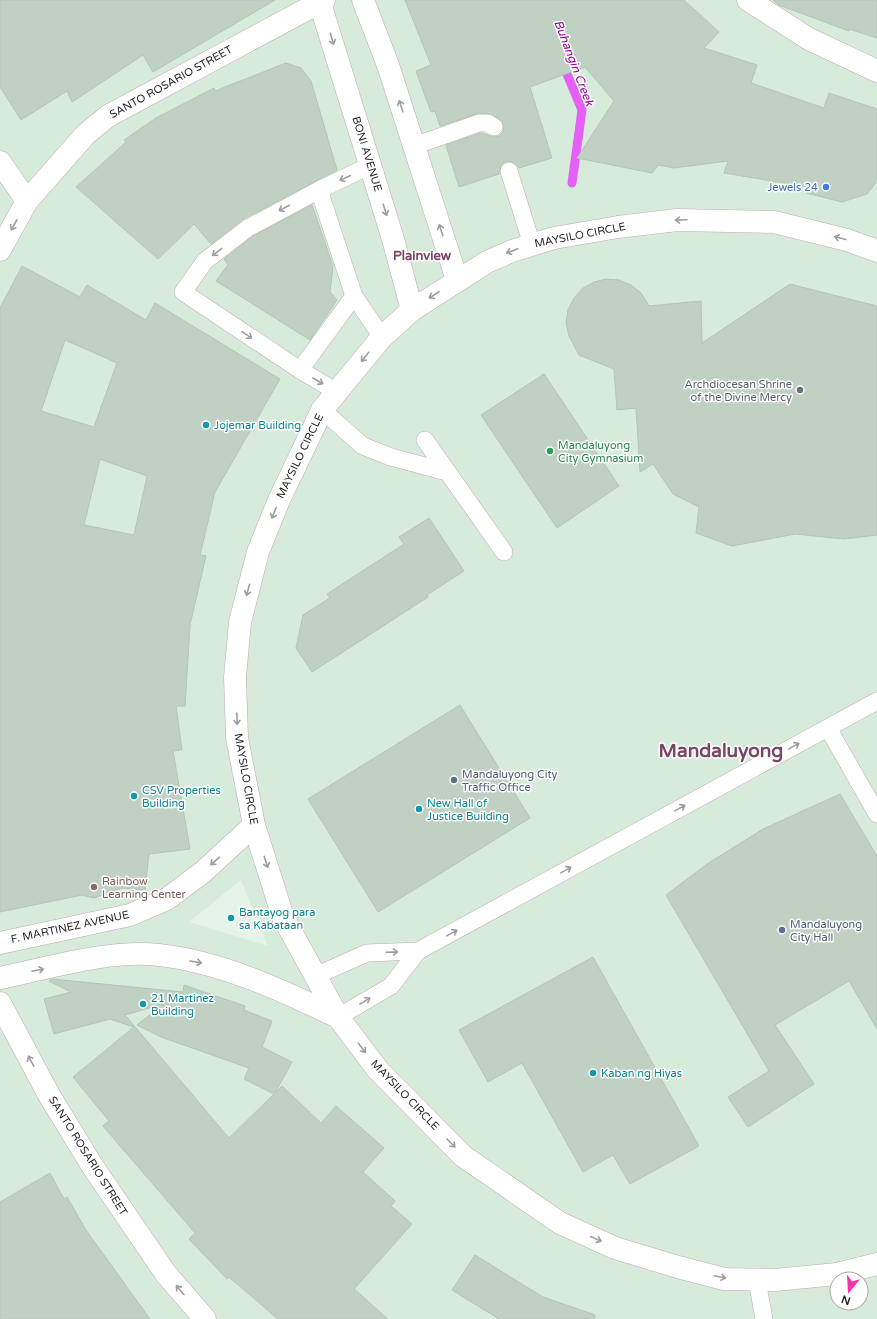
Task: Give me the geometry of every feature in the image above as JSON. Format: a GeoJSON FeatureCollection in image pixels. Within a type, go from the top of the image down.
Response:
{"type":"FeatureCollection","features":[{"type":"Feature","properties":{"kind":"main road"},"geometry":{"type":"LineString","coordinates":[[363,0],[388,66],[457,280]]}},
{"type":"Feature","properties":{"kind":"main road"},"geometry":{"type":"LineString","coordinates":[[748,0],[809,38],[877,71]]}},
{"type":"Feature","properties":{"kind":"main road","name":"BONI AVENUE"},"geometry":{"type":"LineString","coordinates":[[321,1],[393,239],[412,310]]}},
{"type":"Feature","properties":{"kind":"main road","name":"SANTO ROSARIO STREET"},"geometry":{"type":"LineString","coordinates":[[0,250],[27,201],[86,134],[108,116],[321,1]]}},
{"type":"Feature","properties":{"kind":"main road"},"geometry":{"type":"LineString","coordinates":[[0,162],[27,201]]}},
{"type":"Feature","properties":{"kind":"main road","name":"MAYSILO CIRCLE"},"geometry":{"type":"LineString","coordinates":[[877,252],[847,240],[774,222],[677,220],[618,227],[554,238],[487,262],[457,280],[412,310],[382,337],[322,410],[279,500],[258,552],[240,622],[235,677],[238,738],[254,825],[283,917],[338,1017],[378,1070],[463,1156],[560,1223],[615,1248],[678,1268],[724,1279],[775,1280],[837,1274],[877,1264]]}},
{"type":"Feature","properties":{"kind":"main road","name":"F. MARTINEZ AVENUE"},"geometry":{"type":"LineString","coordinates":[[0,943],[130,915],[167,899],[203,872],[254,825]]}},
{"type":"Feature","properties":{"kind":"main road"},"geometry":{"type":"LineString","coordinates":[[0,978],[64,964],[114,956],[158,954],[206,963],[274,987],[338,1017]]}},
{"type":"Feature","properties":{"kind":"main road","name":"SANTO ROSARIO STREET"},"geometry":{"type":"LineString","coordinates":[[0,1003],[49,1095],[93,1167],[166,1274],[205,1319]]}},
{"type":"Feature","properties":{"kind":"lane"},"geometry":{"type":"LineString","coordinates":[[414,146],[479,124],[487,124],[494,127]]}},
{"type":"Feature","properties":{"kind":"lane"},"geometry":{"type":"LineString","coordinates":[[337,392],[300,370],[183,292],[205,261],[248,228],[319,190],[371,165]]}},
{"type":"Feature","properties":{"kind":"lane"},"geometry":{"type":"LineString","coordinates":[[509,171],[532,245]]}},
{"type":"Feature","properties":{"kind":"lane"},"geometry":{"type":"LineString","coordinates":[[319,190],[354,296],[382,337]]}},
{"type":"Feature","properties":{"kind":"lane"},"geometry":{"type":"LineString","coordinates":[[300,370],[354,296]]}},
{"type":"Feature","properties":{"kind":"lane"},"geometry":{"type":"LineString","coordinates":[[322,410],[363,446],[391,457],[447,472]]}},
{"type":"Feature","properties":{"kind":"lane"},"geometry":{"type":"LineString","coordinates":[[425,440],[504,552]]}},
{"type":"Feature","properties":{"kind":"lane"},"geometry":{"type":"LineString","coordinates":[[338,1017],[391,986],[418,951],[877,701]]}},
{"type":"Feature","properties":{"kind":"lane"},"geometry":{"type":"LineString","coordinates":[[828,728],[877,814]]}},
{"type":"Feature","properties":{"kind":"lane"},"geometry":{"type":"LineString","coordinates":[[315,976],[367,953],[418,951]]}},
{"type":"Feature","properties":{"kind":"lane"},"geometry":{"type":"LineString","coordinates":[[757,1280],[764,1319]]}},
{"type":"Feature","properties":{"kind":"shaded area"},"geometry":{"type":"Polygon","coordinates":[[[241,880],[268,946],[189,922],[241,880]]]}},
{"type":"Feature","properties":{"kind":"building"},"geometry":{"type":"Polygon","coordinates":[[[0,0],[275,0],[153,72],[143,55],[72,102],[67,91],[21,120],[0,87],[0,0]]]}},
{"type":"Feature","properties":{"kind":"building"},"geometry":{"type":"Polygon","coordinates":[[[405,0],[684,0],[719,32],[704,48],[757,65],[751,83],[824,108],[829,93],[877,109],[877,176],[875,184],[867,194],[842,202],[806,193],[808,187],[724,173],[728,161],[674,168],[658,165],[652,173],[577,158],[614,101],[585,67],[530,87],[552,158],[519,168],[515,163],[506,161],[501,165],[499,174],[459,187],[446,145],[481,133],[494,137],[499,136],[503,132],[503,122],[492,114],[479,113],[440,126],[435,111],[431,112],[416,71],[431,65],[405,0]]]}},
{"type":"Feature","properties":{"kind":"building"},"geometry":{"type":"Polygon","coordinates":[[[773,0],[877,0],[877,38],[849,29],[849,31],[779,5],[773,0]]]}},
{"type":"Feature","properties":{"kind":"building"},"geometry":{"type":"Polygon","coordinates":[[[286,63],[301,68],[311,81],[337,170],[243,219],[211,244],[194,224],[158,259],[76,187],[126,142],[124,140],[156,118],[214,88],[215,91],[286,63]]]}},
{"type":"Feature","properties":{"kind":"building"},"geometry":{"type":"Polygon","coordinates":[[[312,205],[333,266],[330,292],[337,300],[310,340],[216,281],[228,265],[224,259],[253,236],[312,205]]]}},
{"type":"Feature","properties":{"kind":"building"},"geometry":{"type":"Polygon","coordinates":[[[22,266],[80,297],[87,285],[146,320],[155,303],[280,379],[215,492],[200,555],[206,556],[190,625],[185,706],[176,706],[182,750],[173,751],[190,849],[149,854],[145,890],[122,888],[94,898],[82,895],[0,912],[0,308],[22,266]],[[65,340],[41,411],[94,427],[117,363],[65,340]],[[100,459],[84,525],[134,535],[147,476],[100,459]]]}},
{"type":"Feature","properties":{"kind":"building"},"geometry":{"type":"Polygon","coordinates":[[[606,279],[619,280],[631,285],[641,293],[649,306],[701,301],[702,343],[790,284],[877,306],[877,535],[844,539],[795,534],[732,546],[696,533],[699,507],[673,494],[653,464],[640,472],[636,408],[617,410],[614,369],[579,355],[569,336],[566,323],[568,310],[574,298],[583,288],[594,282],[606,279]]]}},
{"type":"Feature","properties":{"kind":"building","name":"Mandaluyong City Gymnasium"},"geometry":{"type":"Polygon","coordinates":[[[544,374],[619,486],[557,528],[481,415],[544,374]]]}},
{"type":"Feature","properties":{"kind":"building"},"geometry":{"type":"Polygon","coordinates":[[[429,518],[464,571],[427,595],[428,597],[312,672],[296,648],[303,615],[330,598],[327,594],[404,544],[399,537],[429,518]]]}},
{"type":"Feature","properties":{"kind":"building","name":"New Hall of Justice Building"},"geometry":{"type":"Polygon","coordinates":[[[460,705],[530,818],[378,912],[308,799],[460,705]]]}},
{"type":"Feature","properties":{"kind":"building","name":"Mandaluyong City Hall"},"geometry":{"type":"Polygon","coordinates":[[[840,794],[877,856],[877,1029],[849,981],[775,1025],[814,1084],[748,1127],[728,1097],[769,1071],[666,895],[707,864],[763,829],[840,794]]]}},
{"type":"Feature","properties":{"kind":"building","name":"Kaban ng Hiyas"},"geometry":{"type":"Polygon","coordinates":[[[593,957],[699,1146],[630,1184],[613,1155],[583,1172],[522,1063],[488,1082],[459,1030],[593,957]]]}},
{"type":"Feature","properties":{"kind":"building"},"geometry":{"type":"Polygon","coordinates":[[[52,979],[183,992],[184,985],[245,1006],[244,1010],[272,1021],[262,1047],[292,1062],[275,1093],[282,1086],[321,1123],[336,1106],[384,1148],[363,1172],[395,1201],[391,1206],[412,1224],[354,1289],[388,1319],[278,1319],[229,1277],[227,1279],[189,1239],[195,1233],[103,1126],[109,1121],[73,1077],[134,1027],[110,1019],[54,1034],[44,999],[71,992],[49,981],[52,979]],[[163,1004],[125,1015],[229,1138],[274,1094],[244,1079],[249,1068],[161,1037],[137,1025],[163,1004]]]}},
{"type":"Feature","properties":{"kind":"building"},"geometry":{"type":"Polygon","coordinates":[[[50,1173],[64,1199],[67,1197],[86,1230],[150,1319],[0,1319],[0,1202],[50,1173]]]}},
{"type":"Feature","properties":{"kind":"building"},"geometry":{"type":"Polygon","coordinates":[[[475,1255],[543,1297],[595,1315],[594,1319],[499,1319],[452,1290],[475,1255]]]}},
{"type":"Feature","properties":{"kind":"waterway","name":"Buhangin Creek"},"geometry":{"type":"LineString","coordinates":[[562,62],[582,110],[572,183]]}},
{"type":"Feature","properties":{"kind":"place","name":"Jewels 24"},"geometry":{"type":"Point","coordinates":[826,187]}},
{"type":"Feature","properties":{"kind":"place","name":"Archdiocesan Shrine of the Divine Mercy"},"geometry":{"type":"Point","coordinates":[800,390]}},
{"type":"Feature","properties":{"kind":"place","name":"Jojemar Building"},"geometry":{"type":"Point","coordinates":[206,425]}},
{"type":"Feature","properties":{"kind":"place","name":"Mandaluyong City Gymnasium"},"geometry":{"type":"Point","coordinates":[550,451]}},
{"type":"Feature","properties":{"kind":"place","name":"Mandaluyong City Traffic Office"},"geometry":{"type":"Point","coordinates":[454,780]}},
{"type":"Feature","properties":{"kind":"place","name":"CSV Properties Building"},"geometry":{"type":"Point","coordinates":[134,796]}},
{"type":"Feature","properties":{"kind":"place","name":"New Hall of Justice Building"},"geometry":{"type":"Point","coordinates":[419,809]}},
{"type":"Feature","properties":{"kind":"place","name":"Rainbow Learning Center"},"geometry":{"type":"Point","coordinates":[94,887]}},
{"type":"Feature","properties":{"kind":"place","name":"Bantayog para sa Kabataan"},"geometry":{"type":"Point","coordinates":[231,918]}},
{"type":"Feature","properties":{"kind":"place","name":"Mandaluyong City Hall"},"geometry":{"type":"Point","coordinates":[782,930]}},
{"type":"Feature","properties":{"kind":"place","name":"21 Martinez Building"},"geometry":{"type":"Point","coordinates":[143,1004]}},
{"type":"Feature","properties":{"kind":"place","name":"Kaban ng Hiyas"},"geometry":{"type":"Point","coordinates":[593,1073]}},
{"type":"Feature","properties":{"kind":"district","name":"Plainview"},"geometry":{"type":"Point","coordinates":[422,256]}},
{"type":"Feature","properties":{"kind":"district","name":"Mandaluyong"},"geometry":{"type":"Point","coordinates":[721,751]}}]}
